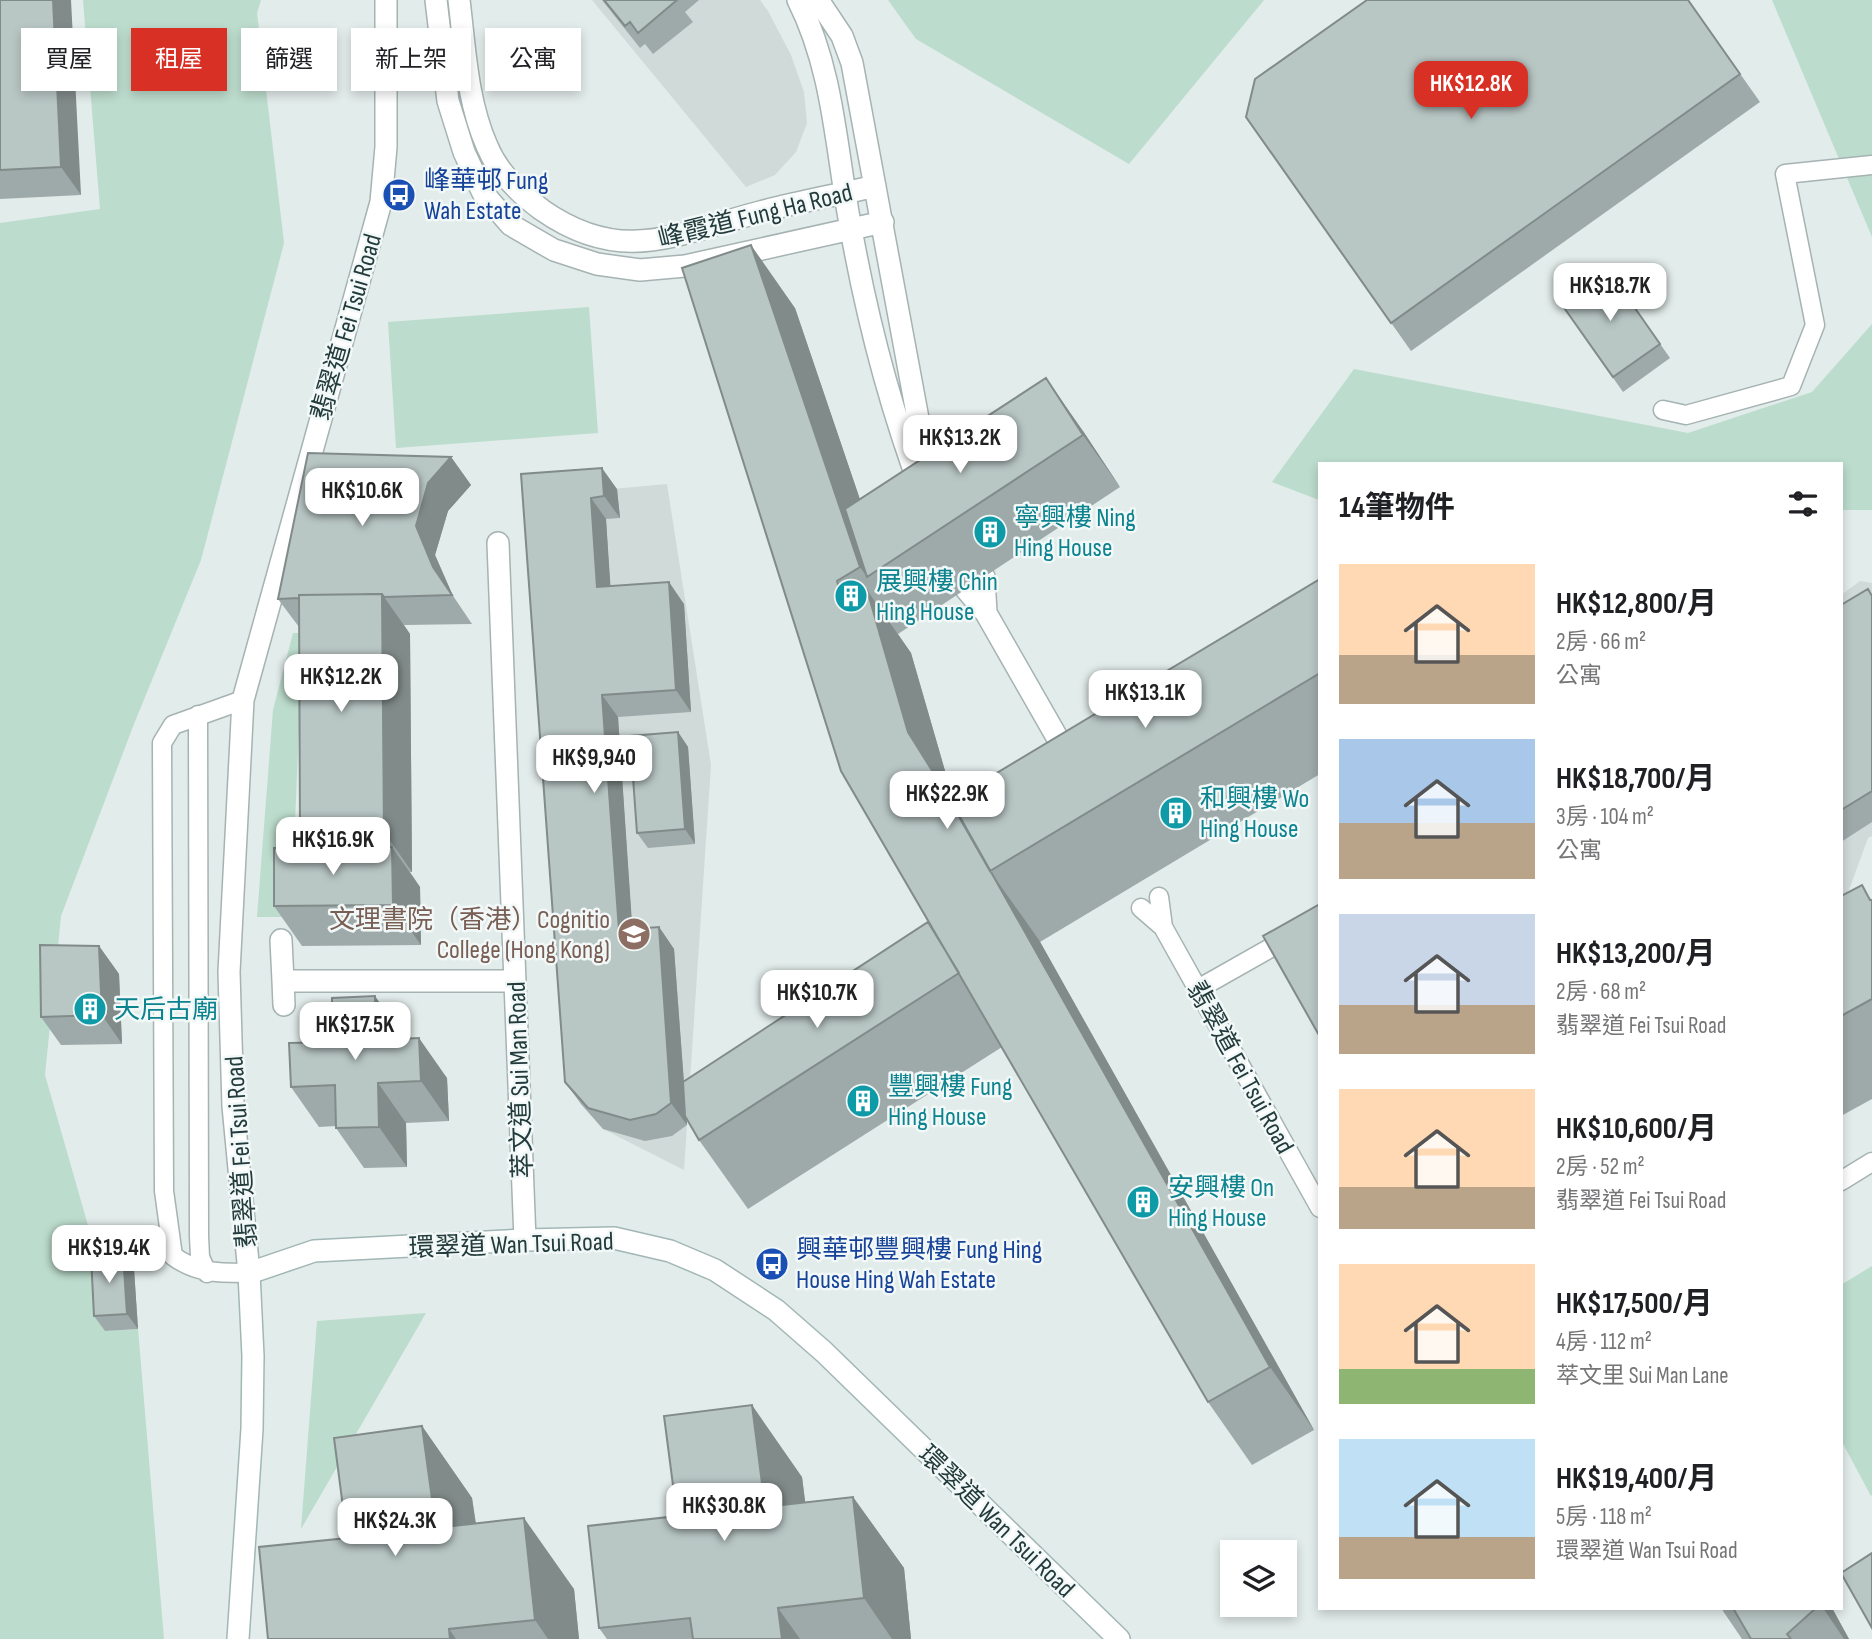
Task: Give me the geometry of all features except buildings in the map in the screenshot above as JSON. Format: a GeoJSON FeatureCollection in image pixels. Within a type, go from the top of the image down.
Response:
{"type":"FeatureCollection","features":[{"type":"Feature","properties":{"kind":"street","name":"翡翠道 Fei Tsui Road"},"geometry":{"type":"LineString","coordinates":[[249,1273],[233,1106],[229,972],[243,701],[381,202],[386,147],[386,0]]}},
{"type":"Feature","properties":{"kind":"street","name":"峰霞道 Fung Ha Road"},"geometry":{"type":"LineString","coordinates":[[436,0],[448,101],[464,152],[483,193],[511,225],[554,250],[597,264],[640,270],[685,266],[883,222]]}},
{"type":"Feature","properties":{"kind":"street","name":"峰霞道 Fung Ha Road"},"geometry":{"type":"LineString","coordinates":[[459,0],[470,93],[487,147],[503,174],[522,195],[565,225],[599,238],[640,243],[680,236],[759,212],[875,186]]}},
{"type":"Feature","properties":{"kind":"street"},"geometry":{"type":"LineString","coordinates":[[798,0],[825,66],[850,229],[884,377],[911,464],[931,516]]}},
{"type":"Feature","properties":{"kind":"street"},"geometry":{"type":"LineString","coordinates":[[818,0],[842,36],[852,63],[919,424],[933,476],[943,496]]}},
{"type":"Feature","properties":{"kind":"street","name":"萃文道 Sui Man Road"},"geometry":{"type":"LineString","coordinates":[[498,543],[525,1240]]}},
{"type":"Feature","properties":{"kind":"street"},"geometry":{"type":"LineString","coordinates":[[984,577],[986,613]]}},
{"type":"Feature","properties":{"kind":"street"},"geometry":{"type":"LineString","coordinates":[[966,589],[986,613],[1080,777]]}},
{"type":"Feature","properties":{"kind":"street"},"geometry":{"type":"LineString","coordinates":[[281,940],[284,1005]]}},
{"type":"Feature","properties":{"kind":"street"},"geometry":{"type":"LineString","coordinates":[[283,981],[515,981]]}},
{"type":"Feature","properties":{"kind":"street","name":"環翠道 Wan Tsui Road"},"geometry":{"type":"LineString","coordinates":[[249,1273],[314,1251],[525,1240],[614,1238],[644,1244],[693,1260],[735,1282],[776,1310],[824,1352],[1119,1639]]}},
{"type":"Feature","properties":{"kind":"street"},"geometry":{"type":"LineString","coordinates":[[238,1639],[252,1429],[253,1356],[249,1273]]}},
{"type":"Feature","properties":{"kind":"lane"},"geometry":{"type":"LineString","coordinates":[[1663,410],[1686,415],[1791,386],[1815,325],[1785,174],[1872,165]]}},
{"type":"Feature","properties":{"kind":"lane"},"geometry":{"type":"LineString","coordinates":[[243,701],[173,724],[162,743],[164,1191],[173,1256],[184,1264],[207,1273],[249,1273]]}},
{"type":"Feature","properties":{"kind":"lane"},"geometry":{"type":"LineString","coordinates":[[198,715],[199,1236],[200,1257],[207,1273]]}},
{"type":"Feature","properties":{"kind":"lane","name":"翡翠道 Fei Tsui Road"},"geometry":{"type":"LineString","coordinates":[[1159,897],[1163,927]]}},
{"type":"Feature","properties":{"kind":"lane","name":"翡翠道 Fei Tsui Road"},"geometry":{"type":"LineString","coordinates":[[1141,908],[1163,927],[1318,1204]]}},
{"type":"Feature","properties":{"kind":"lane"},"geometry":{"type":"LineString","coordinates":[[1198,989],[1318,921]]}},
{"type":"Feature","properties":{"kind":"lane"},"geometry":{"type":"LineString","coordinates":[[1843,1180],[1872,1162]]}},
{"type":"Feature","properties":{"kind":"shaded area"},"geometry":{"type":"Polygon","coordinates":[[[592,0],[760,0],[791,55],[804,92],[807,123],[796,152],[775,175],[746,187],[592,0]]]}},
{"type":"Feature","properties":{"kind":"shaded area","name":"文理書院（香港）Cognitio College (Hong Kong)"},"geometry":{"type":"Polygon","coordinates":[[[667,484],[711,765],[684,1170],[603,1129],[581,1104],[536,496],[667,484]]]}},
{"type":"Feature","properties":{"kind":"shaded area"},"geometry":{"type":"Polygon","coordinates":[[[1860,581],[1872,583],[1872,836],[1868,838],[1843,907],[1843,594],[1860,581]]]}},
{"type":"Feature","properties":{"kind":"green space"},"geometry":{"type":"Polygon","coordinates":[[[83,0],[261,0],[257,13],[259,28],[241,28],[241,91],[266,91],[284,243],[201,560],[134,724],[61,916],[45,1075],[101,1271],[105,1331],[138,1329],[164,1639],[0,1639],[0,223],[100,209],[90,91],[117,91],[117,28],[85,28],[83,0]]]}},
{"type":"Feature","properties":{"kind":"green space"},"geometry":{"type":"Polygon","coordinates":[[[888,0],[1264,0],[1129,164],[916,39],[888,0]]]}},
{"type":"Feature","properties":{"kind":"green space"},"geometry":{"type":"Polygon","coordinates":[[[1772,0],[1872,0],[1872,237],[1772,0]]]}},
{"type":"Feature","properties":{"kind":"green space"},"geometry":{"type":"Polygon","coordinates":[[[589,307],[598,433],[396,448],[388,322],[589,307]]]}},
{"type":"Feature","properties":{"kind":"green space"},"geometry":{"type":"Polygon","coordinates":[[[1872,324],[1872,510],[1843,510],[1843,462],[1318,462],[1318,500],[1272,482],[1354,369],[1688,433],[1812,392],[1872,324]]]}},
{"type":"Feature","properties":{"kind":"green space"},"geometry":{"type":"Polygon","coordinates":[[[293,633],[303,633],[291,917],[257,917],[273,710],[293,633]]]}},
{"type":"Feature","properties":{"kind":"green space"},"geometry":{"type":"Polygon","coordinates":[[[1872,1266],[1871,1496],[1843,1444],[1843,1284],[1872,1266]]]}},
{"type":"Feature","properties":{"kind":"green space"},"geometry":{"type":"Polygon","coordinates":[[[426,1313],[301,1529],[317,1321],[426,1313]]]}},
{"type":"Feature","properties":{"kind":"place","name":"峰華邨 Fung Wah Estate"},"geometry":{"type":"Point","coordinates":[399,195]}},
{"type":"Feature","properties":{"kind":"place","name":"寧興樓 Ning Hing House"},"geometry":{"type":"Point","coordinates":[990,532]}},
{"type":"Feature","properties":{"kind":"place","name":"展興樓 Chin Hing House"},"geometry":{"type":"Point","coordinates":[851,596]}},
{"type":"Feature","properties":{"kind":"place","name":"和興樓 Wo Hing House"},"geometry":{"type":"Point","coordinates":[1176,813]}},
{"type":"Feature","properties":{"kind":"place","name":"文理書院（香港）Cognitio College (Hong Kong)"},"geometry":{"type":"Point","coordinates":[634,934]}},
{"type":"Feature","properties":{"kind":"place","name":"天后古廟"},"geometry":{"type":"Point","coordinates":[90,1009]}},
{"type":"Feature","properties":{"kind":"place","name":"豐興樓 Fung Hing House"},"geometry":{"type":"Point","coordinates":[863,1101]}},
{"type":"Feature","properties":{"kind":"place","name":"安興樓 On Hing House"},"geometry":{"type":"Point","coordinates":[1143,1202]}},
{"type":"Feature","properties":{"kind":"place","name":"興華邨豐興樓 Fung Hing House Hing Wah Estate"},"geometry":{"type":"Point","coordinates":[772,1264]}}]}
